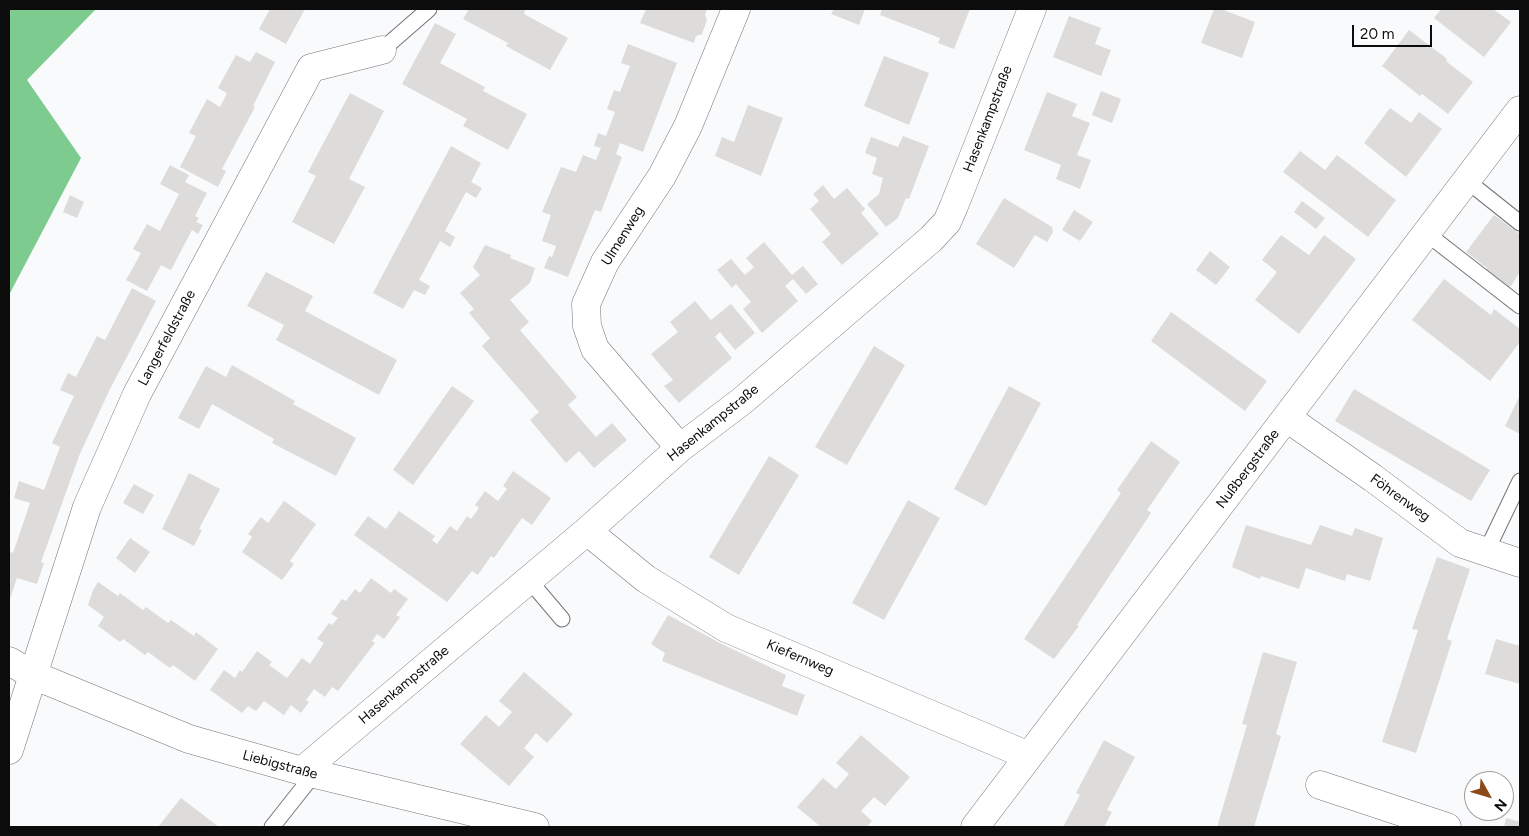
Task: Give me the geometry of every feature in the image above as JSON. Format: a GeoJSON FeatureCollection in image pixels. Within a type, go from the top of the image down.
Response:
{"type":"FeatureCollection","features":[{"type":"Feature","properties":{"kind":"street","name":"Ulmenweg"},"geometry":{"type":"LineString","coordinates":[[680,448],[595,349],[587,326],[586,304],[606,262],[662,176],[688,126],[736,9]]}},
{"type":"Feature","properties":{"kind":"street","name":"Hasenkampstraße"},"geometry":{"type":"LineString","coordinates":[[308,773],[680,448],[742,401],[930,239],[947,222],[1032,9]]}},
{"type":"Feature","properties":{"kind":"street","name":"Langerfeldstraße"},"geometry":{"type":"LineString","coordinates":[[9,750],[87,507],[137,394],[311,68],[382,50]]}},
{"type":"Feature","properties":{"kind":"street","name":"Nußbergstraße"},"geometry":{"type":"LineString","coordinates":[[975,827],[1520,110]]}},
{"type":"Feature","properties":{"kind":"street","name":"Föhrenweg"},"geometry":{"type":"LineString","coordinates":[[1287,418],[1460,542],[1520,562]]}},
{"type":"Feature","properties":{"kind":"street","name":"Kiefernweg"},"geometry":{"type":"LineString","coordinates":[[587,531],[646,579],[726,628],[1029,756]]}},
{"type":"Feature","properties":{"kind":"street","name":"Liebigstraße"},"geometry":{"type":"LineString","coordinates":[[9,660],[34,675],[188,739],[308,773],[535,827]]}},
{"type":"Feature","properties":{"kind":"street"},"geometry":{"type":"LineString","coordinates":[[1320,785],[1447,827]]}},
{"type":"Feature","properties":{"kind":"lane","name":"Langerfeldstraße"},"geometry":{"type":"LineString","coordinates":[[382,50],[429,9]]}},
{"type":"Feature","properties":{"kind":"lane"},"geometry":{"type":"LineString","coordinates":[[1466,180],[1520,223]]}},
{"type":"Feature","properties":{"kind":"lane"},"geometry":{"type":"LineString","coordinates":[[1426,233],[1520,306]]}},
{"type":"Feature","properties":{"kind":"lane"},"geometry":{"type":"LineString","coordinates":[[1486,552],[1520,481]]}},
{"type":"Feature","properties":{"kind":"lane"},"geometry":{"type":"LineString","coordinates":[[529,580],[562,618]]}},
{"type":"Feature","properties":{"kind":"lane"},"geometry":{"type":"LineString","coordinates":[[272,827],[288,809],[308,773]]}},
{"type":"Feature","properties":{"kind":"green space"},"geometry":{"type":"Polygon","coordinates":[[[9,9],[96,9],[27,80],[81,158],[9,295],[9,9]]]}},
{"type":"Feature","properties":{"kind":"building"},"geometry":{"type":"Polygon","coordinates":[[[270,9],[305,9],[286,44],[259,29],[270,9]]]}},
{"type":"Feature","properties":{"kind":"building"},"geometry":{"type":"Polygon","coordinates":[[[469,9],[522,9],[525,10],[524,14],[568,38],[550,70],[506,46],[508,43],[463,19],[469,9]]]}},
{"type":"Feature","properties":{"kind":"building"},"geometry":{"type":"Polygon","coordinates":[[[646,9],[707,9],[705,15],[707,20],[702,34],[696,36],[694,43],[640,23],[646,9]]]}},
{"type":"Feature","properties":{"kind":"building"},"geometry":{"type":"Polygon","coordinates":[[[834,9],[865,9],[859,25],[831,14],[834,9]]]}},
{"type":"Feature","properties":{"kind":"building"},"geometry":{"type":"Polygon","coordinates":[[[882,9],[970,9],[954,49],[938,43],[940,38],[880,15],[882,9]]]}},
{"type":"Feature","properties":{"kind":"building"},"geometry":{"type":"Polygon","coordinates":[[[1214,9],[1221,9],[1255,22],[1242,58],[1201,43],[1214,9]]]}},
{"type":"Feature","properties":{"kind":"building"},"geometry":{"type":"Polygon","coordinates":[[[1441,9],[1493,9],[1511,22],[1484,57],[1434,18],[1441,9]]]}},
{"type":"Feature","properties":{"kind":"building"},"geometry":{"type":"Polygon","coordinates":[[[1069,16],[1101,28],[1095,44],[1111,50],[1101,76],[1053,57],[1069,16]]]}},
{"type":"Feature","properties":{"kind":"building"},"geometry":{"type":"Polygon","coordinates":[[[435,23],[456,34],[440,63],[485,87],[483,91],[527,114],[508,150],[463,126],[467,119],[402,84],[435,23]]]}},
{"type":"Feature","properties":{"kind":"building"},"geometry":{"type":"Polygon","coordinates":[[[1409,30],[1446,58],[1447,62],[1473,82],[1448,114],[1422,94],[1420,96],[1382,66],[1409,30]]]}},
{"type":"Feature","properties":{"kind":"building"},"geometry":{"type":"Polygon","coordinates":[[[628,44],[677,63],[643,152],[620,143],[616,154],[622,157],[601,212],[595,210],[568,277],[544,268],[549,256],[552,257],[556,246],[542,241],[551,215],[542,212],[561,167],[576,172],[583,155],[596,160],[601,148],[594,146],[598,133],[606,136],[615,112],[607,109],[614,90],[620,92],[630,66],[621,63],[628,44]]]}},
{"type":"Feature","properties":{"kind":"building"},"geometry":{"type":"Polygon","coordinates":[[[256,52],[275,62],[253,106],[255,107],[222,169],[226,171],[218,187],[180,167],[196,136],[189,133],[207,99],[220,107],[227,93],[218,88],[236,55],[250,62],[256,52]]]}},
{"type":"Feature","properties":{"kind":"building"},"geometry":{"type":"Polygon","coordinates":[[[884,56],[929,73],[909,125],[864,106],[884,56]]]}},
{"type":"Feature","properties":{"kind":"building"},"geometry":{"type":"Polygon","coordinates":[[[1101,91],[1121,99],[1112,123],[1092,115],[1101,91]]]}},
{"type":"Feature","properties":{"kind":"building"},"geometry":{"type":"Polygon","coordinates":[[[1047,92],[1077,104],[1072,116],[1090,123],[1077,155],[1091,160],[1080,189],[1056,179],[1061,165],[1024,150],[1047,92]]]}},
{"type":"Feature","properties":{"kind":"building"},"geometry":{"type":"Polygon","coordinates":[[[350,93],[384,111],[349,179],[365,187],[334,244],[292,222],[316,176],[308,172],[350,93]]]}},
{"type":"Feature","properties":{"kind":"building"},"geometry":{"type":"Polygon","coordinates":[[[748,105],[783,118],[761,176],[715,156],[722,137],[734,142],[748,105]]]}},
{"type":"Feature","properties":{"kind":"building"},"geometry":{"type":"Polygon","coordinates":[[[1390,108],[1411,123],[1419,112],[1442,129],[1406,177],[1364,143],[1390,108]]]}},
{"type":"Feature","properties":{"kind":"building"},"geometry":{"type":"Polygon","coordinates":[[[903,136],[929,146],[909,199],[906,198],[898,218],[886,227],[867,204],[879,194],[883,178],[872,174],[877,158],[865,153],[871,137],[898,147],[903,136]]]}},
{"type":"Feature","properties":{"kind":"building"},"geometry":{"type":"Polygon","coordinates":[[[451,146],[481,163],[471,182],[482,188],[476,198],[466,192],[445,231],[455,237],[450,247],[440,241],[419,280],[430,286],[425,295],[414,290],[403,309],[373,293],[451,146]]]}},
{"type":"Feature","properties":{"kind":"building"},"geometry":{"type":"Polygon","coordinates":[[[1300,151],[1325,170],[1337,155],[1396,200],[1368,237],[1283,172],[1300,151]]]}},
{"type":"Feature","properties":{"kind":"building"},"geometry":{"type":"Polygon","coordinates":[[[170,165],[189,175],[185,182],[207,193],[195,216],[199,218],[196,222],[203,225],[198,234],[192,230],[171,270],[161,265],[147,291],[126,280],[141,253],[133,249],[147,224],[160,231],[179,194],[160,184],[170,165]]]}},
{"type":"Feature","properties":{"kind":"building"},"geometry":{"type":"Polygon","coordinates":[[[823,185],[834,199],[847,188],[865,209],[861,213],[879,234],[842,265],[822,242],[831,234],[810,209],[819,201],[813,194],[823,185]]]}},
{"type":"Feature","properties":{"kind":"building"},"geometry":{"type":"Polygon","coordinates":[[[70,195],[84,202],[77,218],[63,212],[70,195]]]}},
{"type":"Feature","properties":{"kind":"building"},"geometry":{"type":"Polygon","coordinates":[[[1004,198],[1052,227],[1053,232],[1047,242],[1035,235],[1014,268],[976,244],[1004,198]]]}},
{"type":"Feature","properties":{"kind":"building"},"geometry":{"type":"Polygon","coordinates":[[[1302,201],[1325,218],[1316,229],[1294,212],[1302,201]]]}},
{"type":"Feature","properties":{"kind":"building"},"geometry":{"type":"Polygon","coordinates":[[[1074,210],[1093,222],[1080,241],[1062,230],[1074,210]]]}},
{"type":"Feature","properties":{"kind":"building"},"geometry":{"type":"Polygon","coordinates":[[[1494,215],[1520,234],[1520,272],[1507,292],[1483,274],[1487,268],[1466,252],[1494,215]]]}},
{"type":"Feature","properties":{"kind":"building"},"geometry":{"type":"Polygon","coordinates":[[[1281,235],[1309,255],[1324,235],[1356,259],[1299,334],[1255,300],[1277,272],[1262,260],[1281,235]]]}},
{"type":"Feature","properties":{"kind":"building"},"geometry":{"type":"Polygon","coordinates":[[[764,242],[792,275],[803,266],[818,284],[806,294],[793,279],[785,286],[798,301],[762,333],[743,309],[751,302],[736,284],[732,288],[717,270],[731,259],[745,275],[754,267],[746,258],[764,242]]]}},
{"type":"Feature","properties":{"kind":"building"},"geometry":{"type":"Polygon","coordinates":[[[485,245],[511,255],[510,258],[535,268],[530,283],[510,300],[529,322],[520,330],[577,397],[568,405],[596,437],[612,423],[627,440],[594,468],[579,451],[566,463],[530,420],[539,412],[482,346],[490,338],[469,313],[474,309],[460,293],[480,275],[473,267],[485,245]]]}},
{"type":"Feature","properties":{"kind":"building"},"geometry":{"type":"Polygon","coordinates":[[[1210,251],[1230,267],[1216,285],[1196,270],[1210,251]]]}},
{"type":"Feature","properties":{"kind":"building"},"geometry":{"type":"Polygon","coordinates":[[[266,272],[313,296],[305,311],[397,360],[379,395],[276,340],[284,325],[247,306],[266,272]]]}},
{"type":"Feature","properties":{"kind":"building"},"geometry":{"type":"Polygon","coordinates":[[[1444,279],[1491,315],[1494,309],[1520,329],[1520,342],[1490,381],[1412,320],[1444,279]]]}},
{"type":"Feature","properties":{"kind":"building"},"geometry":{"type":"Polygon","coordinates":[[[132,288],[156,301],[109,391],[79,456],[41,562],[44,563],[37,584],[17,578],[9,602],[9,551],[13,553],[30,503],[14,498],[19,481],[44,490],[60,447],[52,443],[74,396],[60,390],[68,373],[76,377],[97,336],[105,340],[132,288]]]}},
{"type":"Feature","properties":{"kind":"building"},"geometry":{"type":"Polygon","coordinates":[[[695,301],[711,320],[731,304],[755,333],[735,350],[720,332],[715,337],[732,358],[679,403],[664,386],[673,380],[651,354],[678,332],[670,322],[695,301]]]}},
{"type":"Feature","properties":{"kind":"building"},"geometry":{"type":"Polygon","coordinates":[[[1171,312],[1267,381],[1245,411],[1151,341],[1171,312]]]}},
{"type":"Feature","properties":{"kind":"building"},"geometry":{"type":"Polygon","coordinates":[[[874,346],[905,365],[847,465],[815,447],[874,346]]]}},
{"type":"Feature","properties":{"kind":"building"},"geometry":{"type":"Polygon","coordinates":[[[232,365],[295,401],[293,404],[356,438],[336,476],[272,443],[274,439],[212,404],[199,429],[178,418],[206,366],[226,377],[232,365]]]}},
{"type":"Feature","properties":{"kind":"building"},"geometry":{"type":"Polygon","coordinates":[[[452,386],[474,401],[413,485],[393,470],[452,386]]]}},
{"type":"Feature","properties":{"kind":"building"},"geometry":{"type":"Polygon","coordinates":[[[1009,386],[1041,403],[986,506],[954,489],[1009,386]]]}},
{"type":"Feature","properties":{"kind":"building"},"geometry":{"type":"Polygon","coordinates":[[[1354,389],[1490,470],[1471,501],[1335,421],[1354,389]]]}},
{"type":"Feature","properties":{"kind":"building"},"geometry":{"type":"Polygon","coordinates":[[[1520,395],[1520,434],[1505,426],[1520,395]]]}},
{"type":"Feature","properties":{"kind":"building"},"geometry":{"type":"Polygon","coordinates":[[[1151,441],[1180,462],[1147,510],[1151,513],[1077,625],[1079,626],[1054,659],[1024,639],[1121,493],[1117,490],[1151,441]]]}},
{"type":"Feature","properties":{"kind":"building"},"geometry":{"type":"Polygon","coordinates":[[[769,456],[799,475],[739,575],[709,557],[769,456]]]}},
{"type":"Feature","properties":{"kind":"building"},"geometry":{"type":"Polygon","coordinates":[[[513,471],[551,498],[532,525],[522,518],[494,558],[491,556],[478,575],[472,571],[447,602],[354,535],[368,516],[386,529],[399,511],[435,536],[432,540],[437,544],[450,526],[457,531],[467,516],[471,519],[479,508],[475,505],[485,491],[498,501],[507,489],[503,486],[513,471]]]}},
{"type":"Feature","properties":{"kind":"building"},"geometry":{"type":"Polygon","coordinates":[[[189,473],[220,489],[199,529],[202,530],[194,546],[162,529],[189,473]]]}},
{"type":"Feature","properties":{"kind":"building"},"geometry":{"type":"Polygon","coordinates":[[[134,484],[154,495],[143,514],[123,503],[134,484]]]}},
{"type":"Feature","properties":{"kind":"building"},"geometry":{"type":"Polygon","coordinates":[[[908,500],[940,518],[884,620],[852,603],[908,500]]]}},
{"type":"Feature","properties":{"kind":"building"},"geometry":{"type":"Polygon","coordinates":[[[284,501],[316,524],[290,561],[294,564],[282,580],[242,552],[252,537],[248,534],[261,517],[268,523],[284,501]]]}},
{"type":"Feature","properties":{"kind":"building"},"geometry":{"type":"Polygon","coordinates":[[[1246,525],[1311,545],[1320,525],[1352,536],[1355,528],[1383,538],[1370,581],[1347,574],[1345,581],[1306,568],[1299,589],[1261,576],[1260,579],[1232,567],[1246,525]]]}},
{"type":"Feature","properties":{"kind":"building"},"geometry":{"type":"Polygon","coordinates":[[[130,538],[150,552],[135,573],[116,558],[130,538]]]}},
{"type":"Feature","properties":{"kind":"building"},"geometry":{"type":"Polygon","coordinates":[[[1437,557],[1470,569],[1447,639],[1452,641],[1416,753],[1382,742],[1418,630],[1412,629],[1437,557]]]}},
{"type":"Feature","properties":{"kind":"building"},"geometry":{"type":"Polygon","coordinates":[[[371,578],[391,593],[394,589],[408,599],[396,615],[400,617],[384,639],[377,634],[372,641],[375,643],[338,691],[332,687],[325,697],[314,689],[306,700],[309,702],[301,713],[291,705],[284,715],[264,701],[256,711],[248,706],[242,713],[210,690],[224,670],[235,678],[240,670],[242,672],[257,651],[272,662],[269,665],[287,678],[302,658],[310,664],[324,643],[317,639],[329,623],[332,625],[338,618],[331,614],[342,599],[346,601],[355,589],[360,593],[371,578]]]}},
{"type":"Feature","properties":{"kind":"building"},"geometry":{"type":"Polygon","coordinates":[[[98,582],[118,596],[120,593],[143,610],[146,607],[168,623],[171,620],[194,636],[196,632],[218,649],[195,681],[173,665],[170,668],[148,652],[145,655],[123,639],[120,642],[98,626],[104,617],[88,605],[98,582]]]}},
{"type":"Feature","properties":{"kind":"building"},"geometry":{"type":"Polygon","coordinates":[[[668,615],[786,675],[782,686],[805,695],[797,716],[662,661],[665,653],[651,644],[668,615]]]}},
{"type":"Feature","properties":{"kind":"building"},"geometry":{"type":"Polygon","coordinates":[[[1496,639],[1520,646],[1520,684],[1485,674],[1496,639]]]}},
{"type":"Feature","properties":{"kind":"building"},"geometry":{"type":"Polygon","coordinates":[[[1263,652],[1297,662],[1276,734],[1281,736],[1254,827],[1217,827],[1247,725],[1242,724],[1263,652]]]}},
{"type":"Feature","properties":{"kind":"building"},"geometry":{"type":"Polygon","coordinates":[[[524,672],[573,714],[547,743],[536,733],[524,748],[534,757],[509,786],[460,744],[486,715],[499,727],[512,712],[499,701],[524,672]]]}},
{"type":"Feature","properties":{"kind":"building"},"geometry":{"type":"Polygon","coordinates":[[[861,735],[910,777],[885,806],[874,797],[861,811],[872,821],[867,827],[821,827],[797,807],[823,778],[836,789],[849,774],[836,763],[861,735]]]}},
{"type":"Feature","properties":{"kind":"building"},"geometry":{"type":"Polygon","coordinates":[[[1104,740],[1135,757],[1107,810],[1112,812],[1104,827],[1063,827],[1080,795],[1076,793],[1104,740]]]}},
{"type":"Feature","properties":{"kind":"building"},"geometry":{"type":"Polygon","coordinates":[[[181,798],[219,827],[158,827],[181,798]]]}},
{"type":"Feature","properties":{"kind":"building"},"geometry":{"type":"Polygon","coordinates":[[[1505,821],[1520,822],[1520,827],[1504,827],[1505,821]]]}}]}
